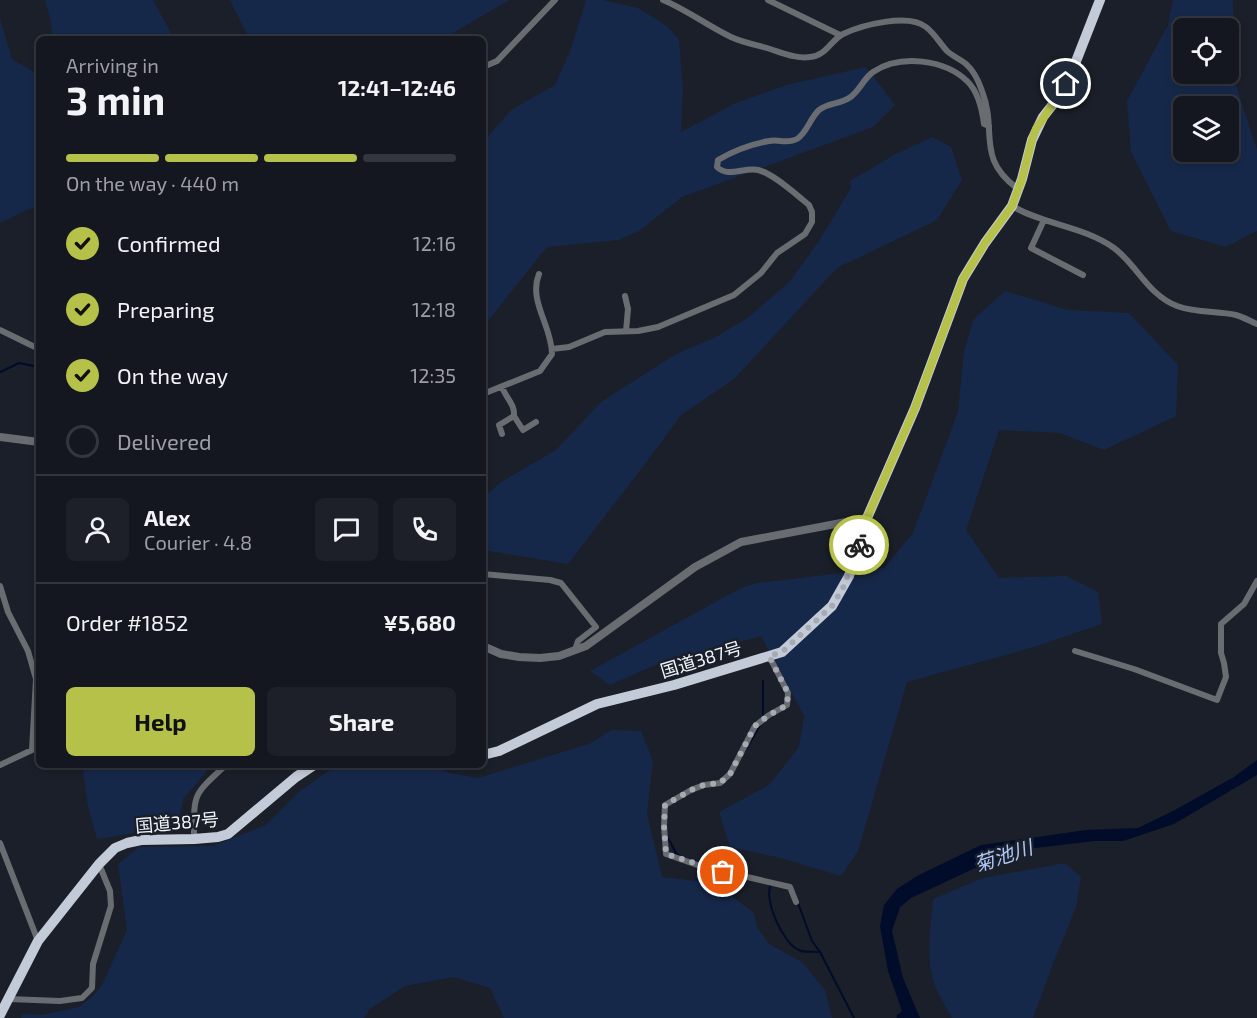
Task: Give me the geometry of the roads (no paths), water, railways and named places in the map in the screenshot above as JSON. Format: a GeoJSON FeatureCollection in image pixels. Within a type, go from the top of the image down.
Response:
{"type":"FeatureCollection","features":[{"type":"Feature","properties":{"kind":"highway","name":"国道387号"},"geometry":{"type":"LineString","coordinates":[[486,754],[499,751],[597,704],[674,685],[782,652],[832,606],[849,576],[867,518],[915,408],[963,279],[1012,206],[1036,129],[1073,69],[1100,0]]}},
{"type":"Feature","properties":{"kind":"highway","name":"国道387号"},"geometry":{"type":"LineString","coordinates":[[0,1015],[38,941],[99,864],[115,848],[141,840],[194,839],[228,834],[310,768]]}},
{"type":"Feature","properties":{"kind":"street"},"geometry":{"type":"LineString","coordinates":[[486,66],[497,61],[555,0]]}},
{"type":"Feature","properties":{"kind":"street"},"geometry":{"type":"LineString","coordinates":[[663,0],[732,38],[800,57],[819,55],[840,35],[889,21],[916,20],[927,28],[949,53],[968,65],[973,72],[982,89],[989,111],[990,153],[995,165],[1018,189]]}},
{"type":"Feature","properties":{"kind":"street"},"geometry":{"type":"LineString","coordinates":[[768,0],[840,35]]}},
{"type":"Feature","properties":{"kind":"street"},"geometry":{"type":"LineString","coordinates":[[552,349],[569,347],[604,332],[658,327],[734,295],[761,273],[777,253],[805,234],[812,222],[809,205],[763,171],[748,168],[728,173],[717,167],[718,160],[726,155],[771,141],[791,141],[798,138],[818,111],[853,96],[872,72],[891,63],[902,61],[925,62],[954,71],[968,82],[975,93],[984,124],[989,126]]}},
{"type":"Feature","properties":{"kind":"street"},"geometry":{"type":"LineString","coordinates":[[1012,206],[1025,213],[1077,230],[1114,248],[1129,261],[1146,284],[1176,306],[1239,315],[1257,324]]}},
{"type":"Feature","properties":{"kind":"street"},"geometry":{"type":"LineString","coordinates":[[1044,220],[1031,248],[1083,274]]}},
{"type":"Feature","properties":{"kind":"street"},"geometry":{"type":"LineString","coordinates":[[486,393],[540,371],[552,354],[546,321],[537,302],[536,285],[539,274]]}},
{"type":"Feature","properties":{"kind":"street"},"geometry":{"type":"LineString","coordinates":[[625,296],[628,309],[626,331]]}},
{"type":"Feature","properties":{"kind":"street"},"geometry":{"type":"LineString","coordinates":[[0,330],[36,348]]}},
{"type":"Feature","properties":{"kind":"street"},"geometry":{"type":"LineString","coordinates":[[502,387],[513,406],[514,416],[523,430],[536,422]]}},
{"type":"Feature","properties":{"kind":"street"},"geometry":{"type":"LineString","coordinates":[[502,435],[500,425],[514,416]]}},
{"type":"Feature","properties":{"kind":"street"},"geometry":{"type":"LineString","coordinates":[[0,437],[36,442]]}},
{"type":"Feature","properties":{"kind":"street"},"geometry":{"type":"LineString","coordinates":[[486,647],[501,654],[540,658],[559,656],[586,646],[695,567],[741,542],[867,518]]}},
{"type":"Feature","properties":{"kind":"street"},"geometry":{"type":"LineString","coordinates":[[486,574],[561,583],[596,627],[578,641],[575,650]]}},
{"type":"Feature","properties":{"kind":"street"},"geometry":{"type":"LineString","coordinates":[[1075,651],[1134,669],[1217,700],[1226,678],[1221,653],[1221,624],[1244,604],[1257,581]]}},
{"type":"Feature","properties":{"kind":"street"},"geometry":{"type":"LineString","coordinates":[[0,586],[8,612],[28,651],[36,679],[32,750],[0,765]]}},
{"type":"Feature","properties":{"kind":"street"},"geometry":{"type":"LineString","coordinates":[[769,656],[788,693],[787,705],[755,726],[730,774],[720,783],[704,785],[691,790],[665,805],[666,854],[700,866],[790,887],[796,902]]}},
{"type":"Feature","properties":{"kind":"street"},"geometry":{"type":"LineString","coordinates":[[194,839],[194,802],[200,789],[223,768]]}},
{"type":"Feature","properties":{"kind":"street"},"geometry":{"type":"LineString","coordinates":[[0,843],[38,941]]}},
{"type":"Feature","properties":{"kind":"street"},"geometry":{"type":"LineString","coordinates":[[8,999],[60,1001],[82,998],[92,988],[93,964],[111,906],[110,891],[99,864]]}},
{"type":"Feature","properties":{"kind":"water","name":"菊池川"},"geometry":{"type":"Polygon","coordinates":[[[1257,760],[1257,775],[1174,824],[1123,841],[1095,841],[1035,848],[986,863],[911,898],[900,907],[892,931],[903,978],[920,1018],[897,1018],[896,1016],[902,1011],[888,971],[880,926],[884,905],[897,889],[917,876],[981,845],[1086,830],[1138,828],[1234,777],[1257,760]]]}},
{"type":"Feature","properties":{"kind":"waterway"},"geometry":{"type":"LineString","coordinates":[[0,372],[19,363],[36,366]]}},
{"type":"Feature","properties":{"kind":"waterway"},"geometry":{"type":"LineString","coordinates":[[763,681],[763,717]]}},
{"type":"Feature","properties":{"kind":"waterway"},"geometry":{"type":"LineString","coordinates":[[745,751],[762,722]]}},
{"type":"Feature","properties":{"kind":"waterway"},"geometry":{"type":"LineString","coordinates":[[668,838],[679,856]]}},
{"type":"Feature","properties":{"kind":"waterway"},"geometry":{"type":"LineString","coordinates":[[771,884],[769,891],[772,910],[787,939],[799,950],[818,952]]}},
{"type":"Feature","properties":{"kind":"waterway"},"geometry":{"type":"LineString","coordinates":[[798,903],[812,941],[854,1018]]}}]}
